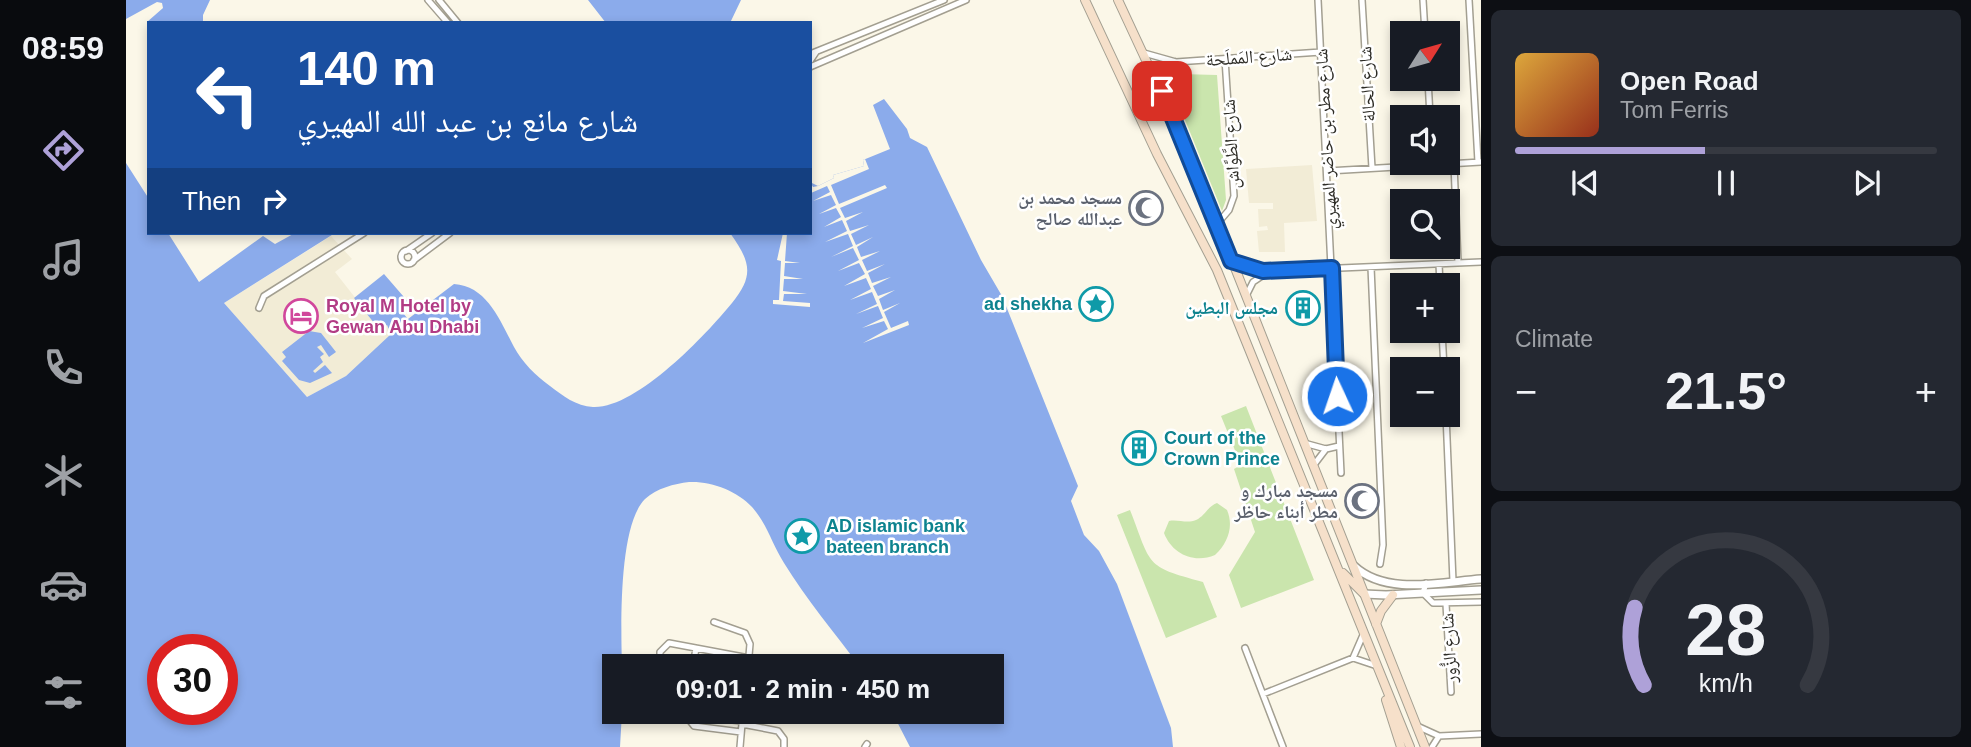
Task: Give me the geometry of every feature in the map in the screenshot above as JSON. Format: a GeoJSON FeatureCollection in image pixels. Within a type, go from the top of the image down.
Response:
{"type":"FeatureCollection","features":[{"type":"Feature","properties":{"kind":"main road"},"geometry":{"type":"LineString","coordinates":[[1086,0],[1157,154],[1217,270],[1410,747]]}},
{"type":"Feature","properties":{"kind":"main road"},"geometry":{"type":"LineString","coordinates":[[1118,0],[1162,91],[1217,224],[1425,747]]}},
{"type":"Feature","properties":{"kind":"main road"},"geometry":{"type":"LineString","coordinates":[[1333,559],[1352,584],[1364,594]]}},
{"type":"Feature","properties":{"kind":"main road"},"geometry":{"type":"LineString","coordinates":[[1376,624],[1381,611],[1393,595]]}},
{"type":"Feature","properties":{"kind":"main road"},"geometry":{"type":"LineString","coordinates":[[1377,666],[1401,747]]}},
{"type":"Feature","properties":{"kind":"street"},"geometry":{"type":"LineString","coordinates":[[428,0],[446,21]]}},
{"type":"Feature","properties":{"kind":"street"},"geometry":{"type":"LineString","coordinates":[[439,0],[456,21]]}},
{"type":"Feature","properties":{"kind":"street"},"geometry":{"type":"LineString","coordinates":[[813,53],[944,0]]}},
{"type":"Feature","properties":{"kind":"street"},"geometry":{"type":"LineString","coordinates":[[812,66],[966,0]]}},
{"type":"Feature","properties":{"kind":"street","name":"شارع مطر بن حاضر المهيري"},"geometry":{"type":"LineString","coordinates":[[1318,0],[1341,473]]}},
{"type":"Feature","properties":{"kind":"street","name":"شارع الحالة"},"geometry":{"type":"LineString","coordinates":[[1362,0],[1372,168]]}},
{"type":"Feature","properties":{"kind":"street"},"geometry":{"type":"LineString","coordinates":[[1423,0],[1424,21]]}},
{"type":"Feature","properties":{"kind":"street"},"geometry":{"type":"LineString","coordinates":[[1460,163],[1480,162],[1469,0]]}},
{"type":"Feature","properties":{"kind":"street","name":"شارع المَملَحة"},"geometry":{"type":"LineString","coordinates":[[1144,53],[1176,62],[1321,52]]}},
{"type":"Feature","properties":{"kind":"street","name":"شارع الطَّوَّاش"},"geometry":{"type":"LineString","coordinates":[[1217,224],[1230,208],[1234,193],[1226,59]]}},
{"type":"Feature","properties":{"kind":"street"},"geometry":{"type":"LineString","coordinates":[[1162,91],[1176,62]]}},
{"type":"Feature","properties":{"kind":"street"},"geometry":{"type":"LineString","coordinates":[[1328,171],[1390,167]]}},
{"type":"Feature","properties":{"kind":"street"},"geometry":{"type":"LineString","coordinates":[[1454,175],[1458,263]]}},
{"type":"Feature","properties":{"kind":"street"},"geometry":{"type":"LineString","coordinates":[[259,309],[264,296],[361,235]]}},
{"type":"Feature","properties":{"kind":"street"},"geometry":{"type":"LineString","coordinates":[[429,235],[406,251],[402,255],[403,261],[409,264],[447,235]]}},
{"type":"Feature","properties":{"kind":"street"},"geometry":{"type":"LineString","coordinates":[[406,251],[413,252],[414,260]]}},
{"type":"Feature","properties":{"kind":"street"},"geometry":{"type":"LineString","coordinates":[[1231,261],[1248,268],[1270,271],[1481,262]]}},
{"type":"Feature","properties":{"kind":"street"},"geometry":{"type":"LineString","coordinates":[[1439,264],[1439,273]]}},
{"type":"Feature","properties":{"kind":"street"},"geometry":{"type":"LineString","coordinates":[[1371,267],[1383,545],[1381,565]]}},
{"type":"Feature","properties":{"kind":"street"},"geometry":{"type":"LineString","coordinates":[[1246,297],[1254,282],[1270,271]]}},
{"type":"Feature","properties":{"kind":"street"},"geometry":{"type":"LineString","coordinates":[[1447,427],[1453,581]]}},
{"type":"Feature","properties":{"kind":"street"},"geometry":{"type":"LineString","coordinates":[[1304,443],[1326,449],[1339,446]]}},
{"type":"Feature","properties":{"kind":"street"},"geometry":{"type":"LineString","coordinates":[[1313,466],[1326,449]]}},
{"type":"Feature","properties":{"kind":"street"},"geometry":{"type":"LineString","coordinates":[[1352,563],[1368,577],[1383,583],[1481,579]]}},
{"type":"Feature","properties":{"kind":"street"},"geometry":{"type":"LineString","coordinates":[[1423,593],[1426,583]]}},
{"type":"Feature","properties":{"kind":"street"},"geometry":{"type":"LineString","coordinates":[[1364,594],[1481,590]]}},
{"type":"Feature","properties":{"kind":"street"},"geometry":{"type":"LineString","coordinates":[[1423,593],[1433,603],[1481,601]]}},
{"type":"Feature","properties":{"kind":"street","name":"شارع الزُّور"},"geometry":{"type":"LineString","coordinates":[[1446,604],[1451,692]]}},
{"type":"Feature","properties":{"kind":"street"},"geometry":{"type":"LineString","coordinates":[[713,622],[745,632],[750,644],[749,654]]}},
{"type":"Feature","properties":{"kind":"street"},"geometry":{"type":"LineString","coordinates":[[1353,658],[1364,634]]}},
{"type":"Feature","properties":{"kind":"street"},"geometry":{"type":"LineString","coordinates":[[660,654],[666,645],[728,654]]}},
{"type":"Feature","properties":{"kind":"street"},"geometry":{"type":"LineString","coordinates":[[695,654],[696,648]]}},
{"type":"Feature","properties":{"kind":"street"},"geometry":{"type":"LineString","coordinates":[[1245,648],[1283,747]]}},
{"type":"Feature","properties":{"kind":"street"},"geometry":{"type":"LineString","coordinates":[[1263,694],[1353,658],[1377,666]]}},
{"type":"Feature","properties":{"kind":"street"},"geometry":{"type":"LineString","coordinates":[[692,724],[741,732]]}},
{"type":"Feature","properties":{"kind":"street"},"geometry":{"type":"LineString","coordinates":[[740,747],[742,724]]}},
{"type":"Feature","properties":{"kind":"street"},"geometry":{"type":"LineString","coordinates":[[747,724],[778,730],[784,739],[784,747]]}},
{"type":"Feature","properties":{"kind":"street"},"geometry":{"type":"LineString","coordinates":[[1416,725],[1439,736],[1481,734]]}},
{"type":"Feature","properties":{"kind":"street"},"geometry":{"type":"LineString","coordinates":[[1432,747],[1439,736]]}},
{"type":"Feature","properties":{"kind":"shaded area"},"geometry":{"type":"Polygon","coordinates":[[[1312,165],[1317,221],[1284,223],[1285,252],[1259,252],[1257,231],[1268,230],[1267,226],[1259,227],[1258,209],[1273,209],[1273,203],[1249,203],[1246,169],[1312,165]]]}},
{"type":"Feature","properties":{"kind":"shaded area","name":"Royal M Hotel by Gewan Abu Dhabi"},"geometry":{"type":"Polygon","coordinates":[[[331,236],[352,259],[335,272],[379,328],[387,325],[391,334],[346,376],[307,397],[224,303],[331,236]]]}},
{"type":"Feature","properties":{"kind":"green space"},"geometry":{"type":"Polygon","coordinates":[[[1180,74],[1217,75],[1226,200],[1222,211],[1170,83],[1180,74]]]}},
{"type":"Feature","properties":{"kind":"green space"},"geometry":{"type":"Polygon","coordinates":[[[1246,406],[1314,580],[1241,608],[1229,575],[1255,532],[1234,469],[1241,465],[1221,416],[1246,406]]]}},
{"type":"Feature","properties":{"kind":"green space"},"geometry":{"type":"Polygon","coordinates":[[[1217,503],[1227,510],[1230,528],[1226,540],[1215,555],[1192,558],[1172,547],[1164,533],[1169,521],[1196,520],[1217,503]]]}},
{"type":"Feature","properties":{"kind":"green space"},"geometry":{"type":"Polygon","coordinates":[[[1130,510],[1142,543],[1153,561],[1170,572],[1203,582],[1217,617],[1166,638],[1117,515],[1130,510]]]}},
{"type":"Feature","properties":{"kind":"water"},"geometry":{"type":"Polygon","coordinates":[[[126,0],[210,0],[203,21],[148,21],[163,8],[162,3],[157,2],[126,19],[126,0]]]}},
{"type":"Feature","properties":{"kind":"water"},"geometry":{"type":"Polygon","coordinates":[[[588,0],[741,0],[731,21],[604,21],[588,0]]]}},
{"type":"Feature","properties":{"kind":"water"},"geometry":{"type":"Polygon","coordinates":[[[884,99],[907,129],[910,138],[927,147],[981,260],[1002,296],[1078,486],[1071,501],[1084,535],[1099,551],[1117,584],[1171,728],[1173,747],[910,747],[898,724],[1004,724],[1004,654],[850,654],[793,576],[752,507],[724,488],[689,482],[666,487],[645,499],[636,512],[630,531],[623,579],[622,654],[602,654],[602,724],[621,724],[620,747],[126,747],[126,163],[147,196],[147,235],[169,235],[199,282],[263,236],[275,244],[291,235],[332,235],[224,303],[307,397],[346,376],[391,334],[387,325],[379,329],[354,298],[384,274],[410,304],[403,313],[408,319],[454,284],[476,291],[492,307],[517,353],[535,373],[570,400],[593,407],[629,396],[649,383],[688,350],[732,303],[744,284],[747,268],[742,252],[731,235],[812,235],[812,183],[818,186],[834,178],[833,175],[864,166],[863,160],[890,149],[873,105],[884,99]]]}},
{"type":"Feature","properties":{"kind":"water"},"geometry":{"type":"Polygon","coordinates":[[[309,331],[321,333],[336,352],[329,357],[321,345],[317,347],[324,354],[320,357],[323,362],[313,371],[315,373],[325,365],[332,373],[310,383],[299,380],[282,361],[286,357],[282,352],[309,331]]]}},
{"type":"Feature","properties":{"kind":"pier"},"geometry":{"type":"Polygon","coordinates":[[[865,159],[869,169],[831,185],[839,204],[885,185],[887,188],[840,208],[845,218],[863,212],[846,221],[850,231],[869,225],[851,234],[856,245],[873,237],[857,247],[861,257],[880,251],[862,260],[867,271],[885,264],[868,273],[872,283],[891,277],[873,286],[878,296],[895,290],[879,299],[883,310],[900,303],[884,312],[891,328],[908,321],[909,325],[863,343],[888,329],[884,321],[862,328],[883,318],[878,306],[856,314],[877,304],[872,292],[850,300],[871,289],[866,278],[844,286],[865,274],[859,263],[838,271],[859,260],[853,248],[831,257],[853,246],[848,234],[825,242],[847,231],[842,220],[824,227],[841,217],[836,208],[819,214],[836,205],[831,195],[813,201],[830,192],[827,186],[812,193],[812,185],[818,186],[834,178],[833,175],[864,166],[865,159]]]}},
{"type":"Feature","properties":{"kind":"pier"},"geometry":{"type":"Polygon","coordinates":[[[783,235],[787,235],[785,261],[800,263],[785,263],[784,276],[803,279],[784,279],[783,291],[807,294],[784,294],[783,301],[810,303],[810,307],[773,304],[773,300],[779,300],[781,261],[777,260],[783,235]]]}},
{"type":"Feature","properties":{"kind":"place","name":"مسجد محمد بن عبدالله صالح"},"geometry":{"type":"Point","coordinates":[1146,208]}},
{"type":"Feature","properties":{"kind":"place","name":"ad shekha"},"geometry":{"type":"Point","coordinates":[1096,304]}},
{"type":"Feature","properties":{"kind":"place","name":"مجلس البطين"},"geometry":{"type":"Point","coordinates":[1303,308]}},
{"type":"Feature","properties":{"kind":"place","name":"Royal M Hotel by Gewan Abu Dhabi"},"geometry":{"type":"Point","coordinates":[301,316]}},
{"type":"Feature","properties":{"kind":"place","name":"Court of the Crown Prince"},"geometry":{"type":"Point","coordinates":[1139,448]}},
{"type":"Feature","properties":{"kind":"place","name":"مسجد مبارك و مطر أبناء حاظر"},"geometry":{"type":"Point","coordinates":[1362,501]}},
{"type":"Feature","properties":{"kind":"place","name":"AD islamic bank bateen branch"},"geometry":{"type":"Point","coordinates":[802,536]}},
{"type":"Feature","properties":{"kind":"route"},"geometry":{"type":"LineString","coordinates":[[1162,91],[1231,261],[1263,271],[1332,268],[1337,396]]}}]}
